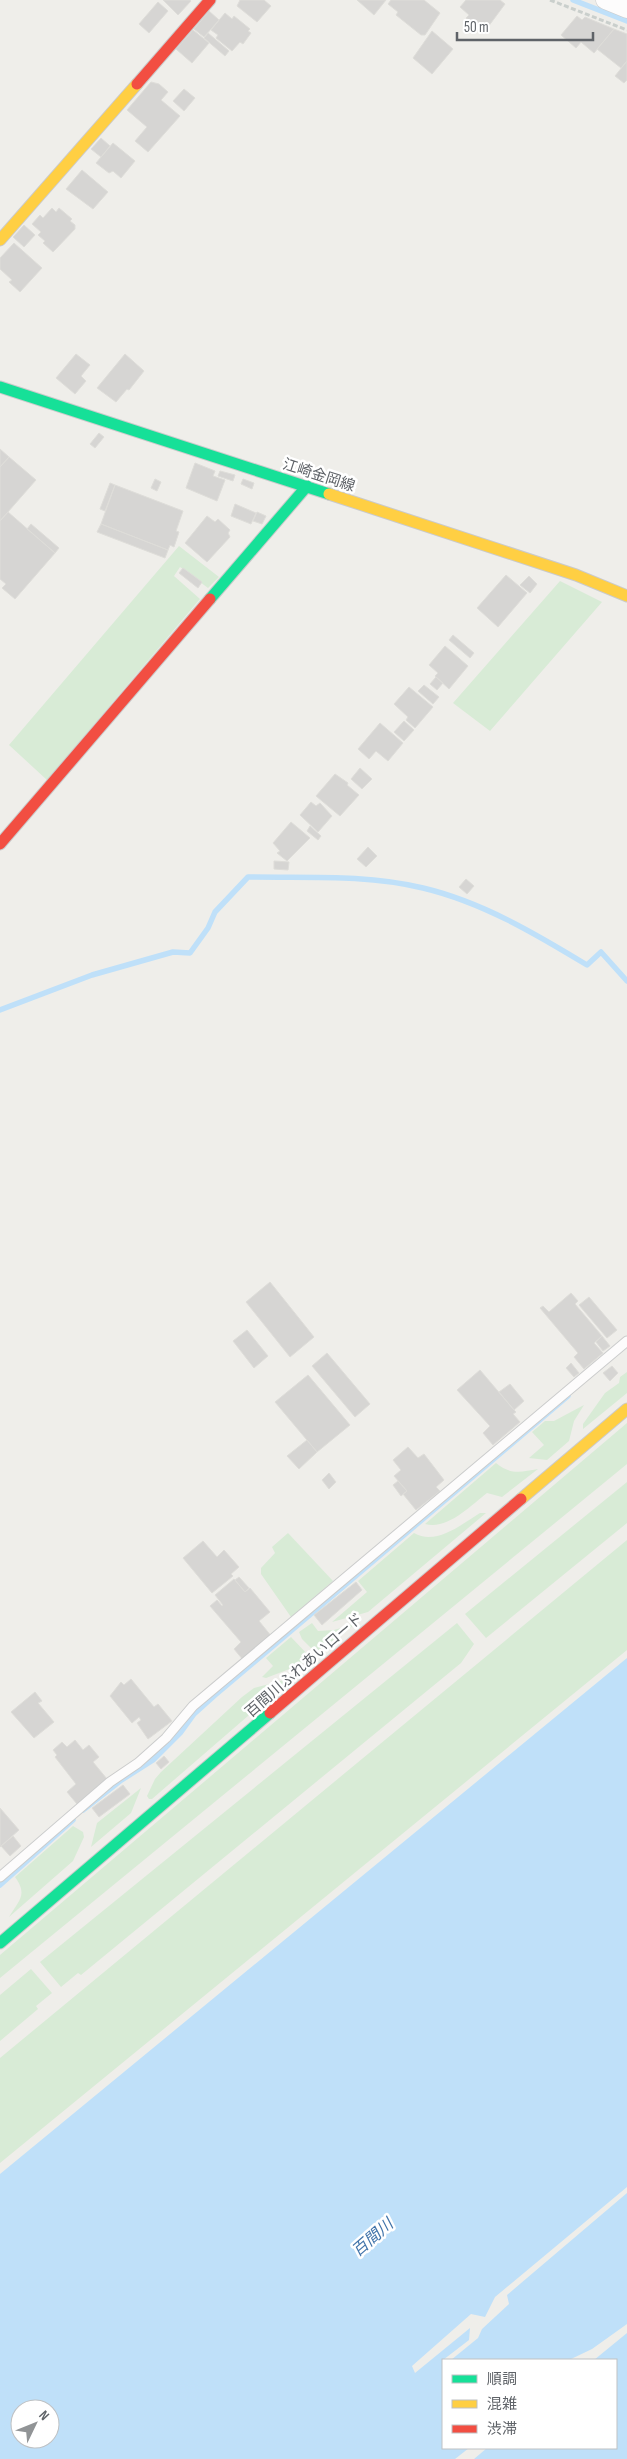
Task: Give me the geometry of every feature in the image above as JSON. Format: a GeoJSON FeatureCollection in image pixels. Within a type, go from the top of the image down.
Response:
{"type":"FeatureCollection","features":[{"type":"Feature","properties":{"kind":"street"},"geometry":{"type":"LineString","coordinates":[[0,240],[210,0]]}},
{"type":"Feature","properties":{"kind":"street"},"geometry":{"type":"LineString","coordinates":[[605,0],[627,9]]}},
{"type":"Feature","properties":{"kind":"street","name":"江崎金岡線"},"geometry":{"type":"LineString","coordinates":[[0,387],[576,575],[627,596]]}},
{"type":"Feature","properties":{"kind":"street"},"geometry":{"type":"LineString","coordinates":[[0,844],[307,486]]}},
{"type":"Feature","properties":{"kind":"street","name":"百間川ふれあいロード"},"geometry":{"type":"LineString","coordinates":[[0,1943],[627,1409]]}},
{"type":"Feature","properties":{"kind":"lane"},"geometry":{"type":"LineString","coordinates":[[0,1877],[110,1782],[138,1763],[166,1738],[194,1706],[627,1341]]}},
{"type":"Feature","properties":{"kind":"path"},"geometry":{"type":"LineString","coordinates":[[550,0],[627,30]]}},
{"type":"Feature","properties":{"kind":"green space"},"geometry":{"type":"Polygon","coordinates":[[[179,546],[219,577],[208,588],[180,567],[174,576],[200,599],[47,780],[9,745],[179,546]]]}},
{"type":"Feature","properties":{"kind":"green space"},"geometry":{"type":"Polygon","coordinates":[[[560,581],[602,602],[490,731],[453,703],[560,581]]]}},
{"type":"Feature","properties":{"kind":"green space"},"geometry":{"type":"Polygon","coordinates":[[[627,1372],[627,1393],[583,1429],[583,1424],[605,1393],[619,1383],[620,1377],[627,1372]]]}},
{"type":"Feature","properties":{"kind":"green space"},"geometry":{"type":"Polygon","coordinates":[[[584,1405],[574,1421],[569,1441],[547,1460],[529,1458],[544,1445],[532,1432],[545,1421],[554,1421],[584,1405]]]}},
{"type":"Feature","properties":{"kind":"green space"},"geometry":{"type":"Polygon","coordinates":[[[627,1423],[627,1464],[0,1978],[0,1955],[627,1423]]]}},
{"type":"Feature","properties":{"kind":"green space"},"geometry":{"type":"Polygon","coordinates":[[[496,1463],[511,1471],[521,1472],[538,1469],[502,1497],[487,1493],[458,1516],[442,1524],[425,1524],[496,1463]]]}},
{"type":"Feature","properties":{"kind":"green space"},"geometry":{"type":"Polygon","coordinates":[[[627,1482],[627,1523],[486,1638],[465,1614],[627,1482]]]}},
{"type":"Feature","properties":{"kind":"green space"},"geometry":{"type":"Polygon","coordinates":[[[480,1513],[486,1513],[368,1612],[332,1622],[367,1592],[358,1581],[414,1533],[431,1537],[440,1535],[457,1528],[480,1513]]]}},
{"type":"Feature","properties":{"kind":"green space"},"geometry":{"type":"Polygon","coordinates":[[[288,1533],[333,1581],[291,1617],[261,1574],[261,1568],[275,1553],[272,1547],[288,1533]]]}},
{"type":"Feature","properties":{"kind":"green space"},"geometry":{"type":"Polygon","coordinates":[[[627,1540],[627,1650],[0,2163],[0,2058],[627,1540]]]}},
{"type":"Feature","properties":{"kind":"green space"},"geometry":{"type":"Polygon","coordinates":[[[312,1623],[318,1631],[334,1630],[355,1624],[322,1652],[315,1652],[302,1639],[299,1632],[312,1623]]]}},
{"type":"Feature","properties":{"kind":"green space"},"geometry":{"type":"Polygon","coordinates":[[[457,1623],[474,1644],[461,1663],[81,1975],[78,1973],[61,1987],[40,1962],[457,1623]]]}},
{"type":"Feature","properties":{"kind":"green space"},"geometry":{"type":"Polygon","coordinates":[[[291,1637],[310,1657],[300,1665],[266,1678],[262,1677],[273,1666],[266,1658],[291,1637]]]}},
{"type":"Feature","properties":{"kind":"green space"},"geometry":{"type":"Polygon","coordinates":[[[292,1678],[152,1799],[149,1799],[147,1796],[155,1779],[161,1772],[242,1697],[254,1688],[292,1678]]]}},
{"type":"Feature","properties":{"kind":"green space"},"geometry":{"type":"Polygon","coordinates":[[[141,1788],[131,1813],[91,1847],[97,1823],[141,1788]]]}},
{"type":"Feature","properties":{"kind":"green space"},"geometry":{"type":"Polygon","coordinates":[[[73,1826],[83,1832],[84,1837],[73,1861],[9,1917],[21,1897],[21,1888],[15,1877],[73,1826]]]}},
{"type":"Feature","properties":{"kind":"green space"},"geometry":{"type":"Polygon","coordinates":[[[31,1969],[52,1993],[36,2006],[38,2009],[0,2041],[0,1995],[31,1969]]]}},
{"type":"Feature","properties":{"kind":"water","name":"百間川"},"geometry":{"type":"Polygon","coordinates":[[[627,1658],[627,2187],[495,2297],[485,2317],[471,2314],[412,2366],[415,2373],[470,2328],[469,2340],[442,2359],[442,2449],[468,2449],[455,2459],[0,2459],[0,2174],[627,1658]]]}},
{"type":"Feature","properties":{"kind":"water"},"geometry":{"type":"Polygon","coordinates":[[[627,2193],[627,2324],[592,2349],[571,2359],[452,2359],[478,2338],[482,2329],[509,2304],[507,2295],[627,2193]]]}},
{"type":"Feature","properties":{"kind":"water"},"geometry":{"type":"Polygon","coordinates":[[[627,2333],[627,2459],[474,2459],[486,2449],[617,2449],[617,2359],[595,2359],[627,2333]]]}},
{"type":"Feature","properties":{"kind":"building"},"geometry":{"type":"Polygon","coordinates":[[[163,0],[190,0],[191,1],[178,15],[163,0]]]}},
{"type":"Feature","properties":{"kind":"building"},"geometry":{"type":"Polygon","coordinates":[[[240,0],[264,0],[271,6],[257,22],[237,6],[240,0]]]}},
{"type":"Feature","properties":{"kind":"building"},"geometry":{"type":"Polygon","coordinates":[[[357,0],[386,0],[374,15],[357,0]]]}},
{"type":"Feature","properties":{"kind":"building"},"geometry":{"type":"Polygon","coordinates":[[[391,0],[424,0],[440,13],[425,35],[421,35],[396,15],[398,12],[388,4],[391,0]]]}},
{"type":"Feature","properties":{"kind":"building"},"geometry":{"type":"Polygon","coordinates":[[[466,0],[500,0],[505,4],[485,31],[466,18],[469,15],[460,7],[466,0]]]}},
{"type":"Feature","properties":{"kind":"building"},"geometry":{"type":"Polygon","coordinates":[[[158,2],[168,11],[149,33],[139,24],[158,2]]]}},
{"type":"Feature","properties":{"kind":"building"},"geometry":{"type":"Polygon","coordinates":[[[209,11],[219,20],[204,37],[194,29],[209,11]]]}},
{"type":"Feature","properties":{"kind":"building"},"geometry":{"type":"Polygon","coordinates":[[[225,13],[232,19],[234,16],[250,29],[248,31],[251,33],[243,44],[240,42],[232,51],[216,38],[218,35],[211,30],[225,13]]]}},
{"type":"Feature","properties":{"kind":"building"},"geometry":{"type":"Polygon","coordinates":[[[577,16],[582,20],[585,17],[614,29],[594,53],[581,42],[576,48],[561,35],[577,16]]]}},
{"type":"Feature","properties":{"kind":"building"},"geometry":{"type":"Polygon","coordinates":[[[614,29],[627,34],[627,61],[621,68],[597,49],[614,29]]]}},
{"type":"Feature","properties":{"kind":"building"},"geometry":{"type":"Polygon","coordinates":[[[193,30],[209,43],[192,63],[176,49],[193,30]]]}},
{"type":"Feature","properties":{"kind":"building"},"geometry":{"type":"Polygon","coordinates":[[[432,31],[453,49],[432,74],[413,58],[432,31]]]}},
{"type":"Feature","properties":{"kind":"building"},"geometry":{"type":"Polygon","coordinates":[[[208,33],[229,51],[225,56],[204,38],[208,33]]]}},
{"type":"Feature","properties":{"kind":"building"},"geometry":{"type":"Polygon","coordinates":[[[627,61],[627,80],[624,83],[615,76],[627,61]]]}},
{"type":"Feature","properties":{"kind":"building"},"geometry":{"type":"Polygon","coordinates":[[[151,82],[159,84],[168,92],[161,100],[180,116],[148,152],[135,141],[147,127],[127,110],[151,82]]]}},
{"type":"Feature","properties":{"kind":"building"},"geometry":{"type":"Polygon","coordinates":[[[184,89],[195,98],[184,111],[173,101],[184,89]]]}},
{"type":"Feature","properties":{"kind":"building"},"geometry":{"type":"Polygon","coordinates":[[[101,138],[110,146],[101,157],[91,149],[101,138]]]}},
{"type":"Feature","properties":{"kind":"building"},"geometry":{"type":"Polygon","coordinates":[[[113,143],[135,161],[121,178],[113,171],[109,173],[96,163],[113,143]]]}},
{"type":"Feature","properties":{"kind":"building"},"geometry":{"type":"Polygon","coordinates":[[[82,170],[108,192],[93,209],[66,189],[82,170]]]}},
{"type":"Feature","properties":{"kind":"building"},"geometry":{"type":"Polygon","coordinates":[[[52,208],[56,212],[59,208],[72,219],[70,221],[75,225],[75,229],[53,252],[43,243],[45,241],[38,235],[41,232],[32,224],[40,215],[43,218],[52,208]]]}},
{"type":"Feature","properties":{"kind":"building"},"geometry":{"type":"Polygon","coordinates":[[[24,225],[35,235],[24,247],[13,237],[24,225]]]}},
{"type":"Feature","properties":{"kind":"building"},"geometry":{"type":"Polygon","coordinates":[[[14,243],[42,268],[20,292],[9,282],[12,280],[0,269],[0,258],[14,243]]]}},
{"type":"Feature","properties":{"kind":"building"},"geometry":{"type":"Polygon","coordinates":[[[76,354],[90,365],[81,376],[86,381],[75,394],[56,378],[76,354]]]}},
{"type":"Feature","properties":{"kind":"building"},"geometry":{"type":"Polygon","coordinates":[[[125,354],[144,371],[129,390],[127,389],[116,402],[97,388],[125,354]]]}},
{"type":"Feature","properties":{"kind":"building"},"geometry":{"type":"Polygon","coordinates":[[[99,433],[104,437],[95,448],[90,444],[99,433]]]}},
{"type":"Feature","properties":{"kind":"building"},"geometry":{"type":"Polygon","coordinates":[[[0,449],[9,457],[0,467],[0,449]]]}},
{"type":"Feature","properties":{"kind":"building"},"geometry":{"type":"Polygon","coordinates":[[[9,457],[36,480],[0,521],[0,467],[9,457]]]}},
{"type":"Feature","properties":{"kind":"building"},"geometry":{"type":"Polygon","coordinates":[[[195,463],[215,471],[213,476],[225,480],[217,501],[186,488],[195,463]]]}},
{"type":"Feature","properties":{"kind":"building"},"geometry":{"type":"Polygon","coordinates":[[[220,471],[235,475],[233,481],[218,476],[220,471]]]}},
{"type":"Feature","properties":{"kind":"building"},"geometry":{"type":"Polygon","coordinates":[[[155,479],[161,482],[157,491],[151,488],[155,479]]]}},
{"type":"Feature","properties":{"kind":"building"},"geometry":{"type":"Polygon","coordinates":[[[243,479],[254,483],[252,489],[241,484],[243,479]]]}},
{"type":"Feature","properties":{"kind":"building"},"geometry":{"type":"Polygon","coordinates":[[[110,483],[115,485],[105,511],[100,509],[110,483]]]}},
{"type":"Feature","properties":{"kind":"building"},"geometry":{"type":"Polygon","coordinates":[[[115,485],[183,511],[176,531],[179,532],[174,547],[170,545],[168,550],[101,524],[115,485]]]}},
{"type":"Feature","properties":{"kind":"building"},"geometry":{"type":"Polygon","coordinates":[[[235,504],[256,513],[251,524],[231,516],[235,504]]]}},
{"type":"Feature","properties":{"kind":"building"},"geometry":{"type":"Polygon","coordinates":[[[8,512],[55,553],[15,599],[2,588],[6,584],[0,579],[0,521],[8,512]]]}},
{"type":"Feature","properties":{"kind":"building"},"geometry":{"type":"Polygon","coordinates":[[[257,512],[266,516],[262,524],[253,521],[257,512]]]}},
{"type":"Feature","properties":{"kind":"building"},"geometry":{"type":"Polygon","coordinates":[[[207,516],[215,522],[218,519],[230,530],[228,533],[230,537],[207,562],[185,543],[207,516]]]}},
{"type":"Feature","properties":{"kind":"building"},"geometry":{"type":"Polygon","coordinates":[[[31,524],[59,548],[55,553],[27,529],[31,524]]]}},
{"type":"Feature","properties":{"kind":"building"},"geometry":{"type":"Polygon","coordinates":[[[101,524],[168,550],[165,558],[97,532],[101,524]]]}},
{"type":"Feature","properties":{"kind":"building"},"geometry":{"type":"Polygon","coordinates":[[[183,568],[202,582],[198,588],[179,573],[183,568]]]}},
{"type":"Feature","properties":{"kind":"building"},"geometry":{"type":"Polygon","coordinates":[[[506,575],[527,593],[498,627],[477,608],[506,575]]]}},
{"type":"Feature","properties":{"kind":"building"},"geometry":{"type":"Polygon","coordinates":[[[529,576],[537,584],[530,593],[520,585],[529,576]]]}},
{"type":"Feature","properties":{"kind":"building"},"geometry":{"type":"Polygon","coordinates":[[[453,635],[474,653],[470,658],[449,640],[453,635]]]}},
{"type":"Feature","properties":{"kind":"building"},"geometry":{"type":"Polygon","coordinates":[[[445,646],[468,666],[449,689],[435,676],[438,673],[429,665],[445,646]]]}},
{"type":"Feature","properties":{"kind":"building"},"geometry":{"type":"Polygon","coordinates":[[[436,677],[443,683],[437,690],[430,684],[436,677]]]}},
{"type":"Feature","properties":{"kind":"building"},"geometry":{"type":"Polygon","coordinates":[[[424,685],[439,697],[433,704],[418,691],[424,685]]]}},
{"type":"Feature","properties":{"kind":"building"},"geometry":{"type":"Polygon","coordinates":[[[409,687],[433,707],[415,728],[406,720],[408,717],[394,704],[409,687]]]}},
{"type":"Feature","properties":{"kind":"building"},"geometry":{"type":"Polygon","coordinates":[[[404,721],[414,730],[404,741],[394,732],[404,721]]]}},
{"type":"Feature","properties":{"kind":"building"},"geometry":{"type":"Polygon","coordinates":[[[380,723],[403,743],[388,761],[376,751],[369,759],[358,749],[380,723]]]}},
{"type":"Feature","properties":{"kind":"building"},"geometry":{"type":"Polygon","coordinates":[[[360,768],[372,779],[362,789],[351,779],[360,768]]]}},
{"type":"Feature","properties":{"kind":"building"},"geometry":{"type":"Polygon","coordinates":[[[335,774],[348,783],[347,785],[359,795],[340,816],[316,796],[335,774]]]}},
{"type":"Feature","properties":{"kind":"building"},"geometry":{"type":"Polygon","coordinates":[[[311,802],[316,806],[320,803],[332,816],[318,832],[300,815],[311,802]]]}},
{"type":"Feature","properties":{"kind":"building"},"geometry":{"type":"Polygon","coordinates":[[[291,822],[310,838],[287,861],[277,853],[280,851],[273,843],[291,822]]]}},
{"type":"Feature","properties":{"kind":"building"},"geometry":{"type":"Polygon","coordinates":[[[310,826],[321,836],[318,840],[307,831],[310,826]]]}},
{"type":"Feature","properties":{"kind":"building"},"geometry":{"type":"Polygon","coordinates":[[[368,847],[377,856],[366,867],[357,859],[368,847]]]}},
{"type":"Feature","properties":{"kind":"building"},"geometry":{"type":"Polygon","coordinates":[[[274,861],[289,862],[288,870],[274,869],[274,861]]]}},
{"type":"Feature","properties":{"kind":"building"},"geometry":{"type":"Polygon","coordinates":[[[466,879],[474,886],[467,894],[459,887],[466,879]]]}},
{"type":"Feature","properties":{"kind":"building"},"geometry":{"type":"Polygon","coordinates":[[[270,1282],[314,1337],[290,1357],[246,1302],[270,1282]]]}},
{"type":"Feature","properties":{"kind":"building"},"geometry":{"type":"Polygon","coordinates":[[[571,1293],[578,1301],[575,1304],[602,1336],[594,1343],[603,1353],[584,1369],[574,1357],[578,1353],[540,1308],[543,1306],[549,1312],[571,1293]]]}},
{"type":"Feature","properties":{"kind":"building"},"geometry":{"type":"Polygon","coordinates":[[[589,1297],[617,1330],[607,1338],[579,1305],[589,1297]]]}},
{"type":"Feature","properties":{"kind":"building"},"geometry":{"type":"Polygon","coordinates":[[[247,1330],[268,1356],[254,1368],[233,1341],[247,1330]]]}},
{"type":"Feature","properties":{"kind":"building"},"geometry":{"type":"Polygon","coordinates":[[[602,1336],[610,1346],[603,1351],[596,1342],[602,1336]]]}},
{"type":"Feature","properties":{"kind":"building"},"geometry":{"type":"Polygon","coordinates":[[[327,1353],[370,1404],[355,1417],[312,1366],[327,1353]]]}},
{"type":"Feature","properties":{"kind":"building"},"geometry":{"type":"Polygon","coordinates":[[[571,1363],[579,1373],[574,1377],[566,1368],[571,1363]]]}},
{"type":"Feature","properties":{"kind":"building"},"geometry":{"type":"Polygon","coordinates":[[[612,1366],[618,1373],[610,1381],[603,1373],[612,1366]]]}},
{"type":"Feature","properties":{"kind":"building"},"geometry":{"type":"Polygon","coordinates":[[[480,1370],[516,1412],[513,1414],[520,1422],[493,1445],[483,1433],[490,1426],[457,1390],[480,1370]]]}},
{"type":"Feature","properties":{"kind":"building"},"geometry":{"type":"Polygon","coordinates":[[[308,1375],[350,1425],[317,1452],[275,1402],[308,1375]]]}},
{"type":"Feature","properties":{"kind":"building"},"geometry":{"type":"Polygon","coordinates":[[[510,1384],[524,1401],[514,1410],[499,1392],[510,1384]]]}},
{"type":"Feature","properties":{"kind":"building"},"geometry":{"type":"Polygon","coordinates":[[[307,1440],[317,1452],[299,1469],[287,1456],[307,1440]]]}},
{"type":"Feature","properties":{"kind":"building"},"geometry":{"type":"Polygon","coordinates":[[[408,1447],[418,1458],[424,1454],[444,1480],[436,1487],[440,1491],[416,1510],[403,1494],[407,1491],[394,1476],[401,1470],[393,1460],[408,1447]]]}},
{"type":"Feature","properties":{"kind":"building"},"geometry":{"type":"Polygon","coordinates":[[[329,1473],[336,1482],[329,1489],[322,1480],[329,1473]]]}},
{"type":"Feature","properties":{"kind":"building"},"geometry":{"type":"Polygon","coordinates":[[[398,1481],[407,1491],[401,1496],[393,1485],[398,1481]]]}},
{"type":"Feature","properties":{"kind":"building"},"geometry":{"type":"Polygon","coordinates":[[[203,1541],[217,1557],[224,1550],[239,1567],[231,1574],[233,1576],[212,1593],[183,1558],[203,1541]]]}},
{"type":"Feature","properties":{"kind":"building"},"geometry":{"type":"Polygon","coordinates":[[[239,1577],[249,1588],[245,1592],[235,1580],[239,1577]]]}},
{"type":"Feature","properties":{"kind":"building"},"geometry":{"type":"Polygon","coordinates":[[[234,1579],[245,1592],[250,1588],[270,1612],[259,1621],[272,1637],[244,1661],[234,1649],[241,1642],[210,1606],[217,1600],[223,1605],[215,1595],[234,1579]]]}},
{"type":"Feature","properties":{"kind":"building"},"geometry":{"type":"Polygon","coordinates":[[[356,1582],[362,1590],[322,1625],[314,1615],[356,1582]]]}},
{"type":"Feature","properties":{"kind":"building"},"geometry":{"type":"Polygon","coordinates":[[[131,1679],[154,1707],[158,1704],[172,1721],[148,1739],[137,1723],[141,1720],[139,1717],[132,1723],[110,1696],[121,1682],[124,1685],[131,1679]]]}},
{"type":"Feature","properties":{"kind":"building"},"geometry":{"type":"Polygon","coordinates":[[[35,1692],[42,1701],[38,1703],[54,1722],[34,1738],[11,1712],[35,1692]]]}},
{"type":"Feature","properties":{"kind":"building"},"geometry":{"type":"Polygon","coordinates":[[[75,1740],[83,1750],[89,1745],[99,1757],[93,1762],[107,1779],[77,1804],[67,1792],[76,1784],[55,1757],[57,1755],[53,1750],[62,1742],[67,1747],[75,1740]]]}},
{"type":"Feature","properties":{"kind":"building"},"geometry":{"type":"Polygon","coordinates":[[[164,1756],[169,1762],[161,1769],[156,1763],[164,1756]]]}},
{"type":"Feature","properties":{"kind":"building"},"geometry":{"type":"Polygon","coordinates":[[[123,1785],[130,1794],[99,1817],[92,1808],[123,1785]]]}},
{"type":"Feature","properties":{"kind":"building"},"geometry":{"type":"Polygon","coordinates":[[[0,1808],[19,1830],[0,1847],[0,1808]]]}},
{"type":"Feature","properties":{"kind":"building"},"geometry":{"type":"Polygon","coordinates":[[[13,1836],[21,1846],[10,1856],[1,1846],[13,1836]]]}},
{"type":"Feature","properties":{"kind":"waterway"},"geometry":{"type":"LineString","coordinates":[[573,0],[627,21]]}},
{"type":"Feature","properties":{"kind":"waterway"},"geometry":{"type":"LineString","coordinates":[[0,1010],[92,975],[173,952],[190,953],[208,928],[215,912],[248,877],[358,879],[401,884],[445,894],[508,920],[587,965],[601,952],[627,981]]}},
{"type":"Feature","properties":{"kind":"waterway"},"geometry":{"type":"LineString","coordinates":[[83,1810],[120,1781],[153,1760],[181,1732],[194,1714],[214,1696],[568,1396]]}},
{"type":"Feature","properties":{"kind":"waterway"},"geometry":{"type":"LineString","coordinates":[[0,1885],[73,1820]]}},
{"type":"Feature","properties":{"kind":"traffic: fast"},"geometry":{"type":"LineString","coordinates":[[0,387],[329,494]]}},
{"type":"Feature","properties":{"kind":"traffic: fast"},"geometry":{"type":"LineString","coordinates":[[210,599],[307,486]]}},
{"type":"Feature","properties":{"kind":"traffic: fast"},"geometry":{"type":"LineString","coordinates":[[0,1943],[270,1713]]}},
{"type":"Feature","properties":{"kind":"traffic: slow"},"geometry":{"type":"LineString","coordinates":[[0,240],[137,84]]}},
{"type":"Feature","properties":{"kind":"traffic: slow"},"geometry":{"type":"LineString","coordinates":[[329,494],[576,575],[627,596]]}},
{"type":"Feature","properties":{"kind":"traffic: slow"},"geometry":{"type":"LineString","coordinates":[[521,1499],[627,1409]]}},
{"type":"Feature","properties":{"kind":"traffic: jam"},"geometry":{"type":"LineString","coordinates":[[137,84],[210,0]]}},
{"type":"Feature","properties":{"kind":"traffic: jam"},"geometry":{"type":"LineString","coordinates":[[0,844],[210,599]]}},
{"type":"Feature","properties":{"kind":"traffic: jam"},"geometry":{"type":"LineString","coordinates":[[270,1713],[521,1499]]}}]}
